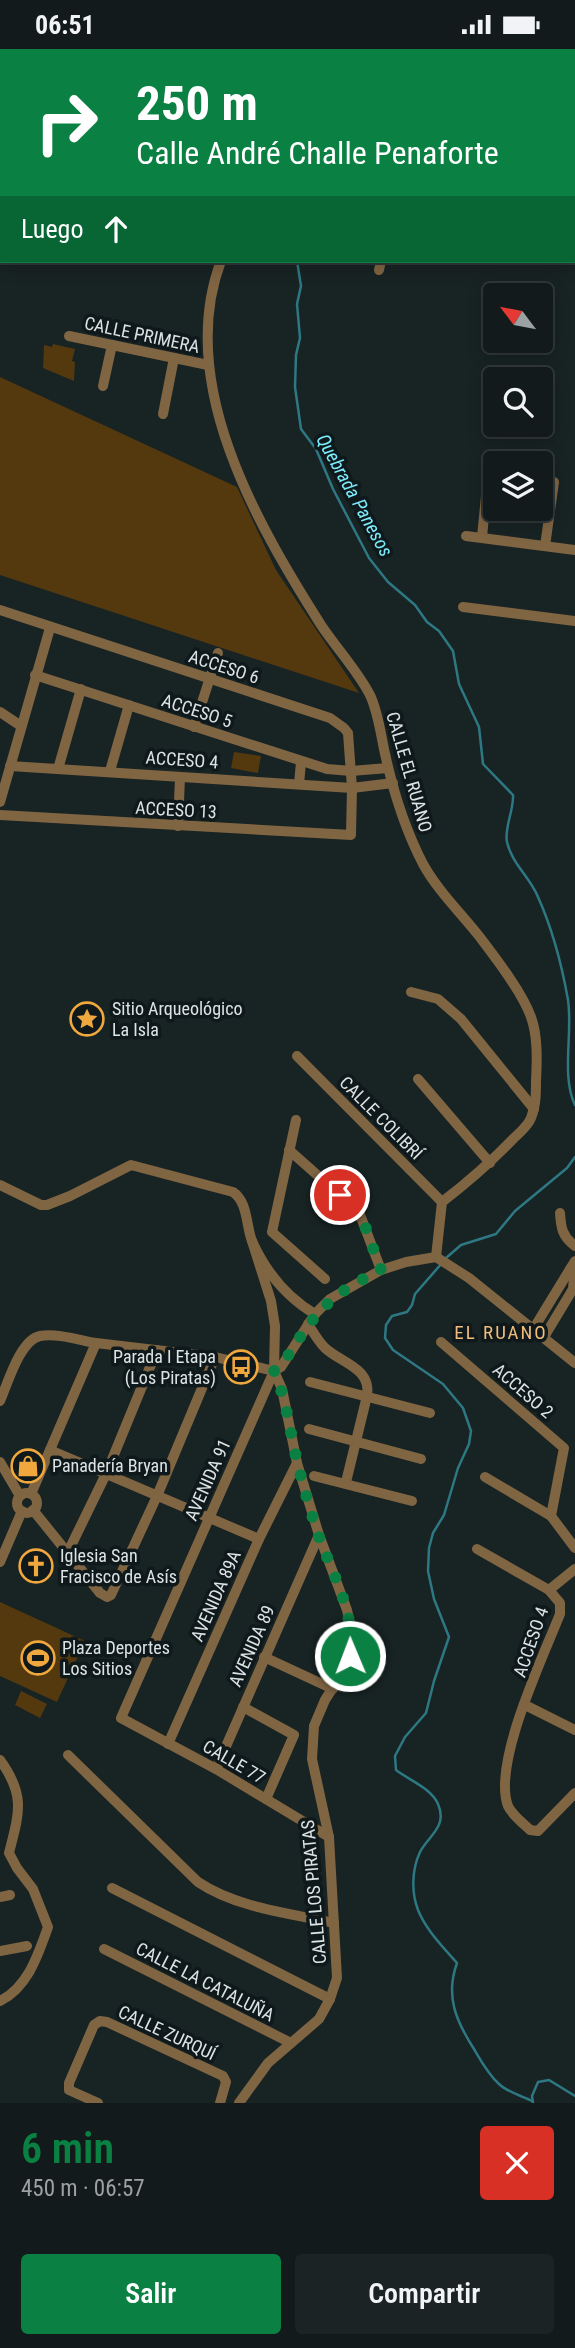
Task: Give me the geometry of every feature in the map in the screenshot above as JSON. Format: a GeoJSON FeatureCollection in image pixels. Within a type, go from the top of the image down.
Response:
{"type":"FeatureCollection","features":[{"type":"Feature","properties":{"kind":"street","name":"CALLE EL RUANO"},"geometry":{"type":"LineString","coordinates":[[220,263],[211,296],[207,327],[208,365],[226,437],[254,509],[312,611],[372,700],[388,768],[410,834],[430,876],[501,966],[531,1017],[536,1041],[537,1071],[534,1109]]}},
{"type":"Feature","properties":{"kind":"street","name":"CALLE PRIMERA"},"geometry":{"type":"LineString","coordinates":[[69,336],[208,365]]}},
{"type":"Feature","properties":{"kind":"street"},"geometry":{"type":"LineString","coordinates":[[103,386],[112,345]]}},
{"type":"Feature","properties":{"kind":"street"},"geometry":{"type":"LineString","coordinates":[[163,414],[174,358]]}},
{"type":"Feature","properties":{"kind":"street"},"geometry":{"type":"LineString","coordinates":[[545,546],[554,482]]}},
{"type":"Feature","properties":{"kind":"street"},"geometry":{"type":"LineString","coordinates":[[482,537],[484,521]]}},
{"type":"Feature","properties":{"kind":"street"},"geometry":{"type":"LineString","coordinates":[[466,535],[575,550]]}},
{"type":"Feature","properties":{"kind":"street"},"geometry":{"type":"LineString","coordinates":[[463,607],[575,621]]}},
{"type":"Feature","properties":{"kind":"street","name":"ACCESO 6"},"geometry":{"type":"LineString","coordinates":[[0,612],[337,722],[348,733],[352,788],[351,835]]}},
{"type":"Feature","properties":{"kind":"street"},"geometry":{"type":"LineString","coordinates":[[0,802],[50,628]]}},
{"type":"Feature","properties":{"kind":"street"},"geometry":{"type":"LineString","coordinates":[[194,726],[218,653]]}},
{"type":"Feature","properties":{"kind":"street","name":"ACCESO 5"},"geometry":{"type":"LineString","coordinates":[[35,675],[301,762],[327,769],[351,771]]}},
{"type":"Feature","properties":{"kind":"street"},"geometry":{"type":"LineString","coordinates":[[58,769],[81,689]]}},
{"type":"Feature","properties":{"kind":"street"},"geometry":{"type":"LineString","coordinates":[[110,771],[129,705]]}},
{"type":"Feature","properties":{"kind":"street"},"geometry":{"type":"LineString","coordinates":[[0,712],[21,726]]}},
{"type":"Feature","properties":{"kind":"street"},"geometry":{"type":"LineString","coordinates":[[299,784],[301,762]]}},
{"type":"Feature","properties":{"kind":"street","name":"ACCESO 4"},"geometry":{"type":"LineString","coordinates":[[10,766],[352,788],[393,783]]}},
{"type":"Feature","properties":{"kind":"street"},"geometry":{"type":"LineString","coordinates":[[351,771],[388,768]]}},
{"type":"Feature","properties":{"kind":"street"},"geometry":{"type":"LineString","coordinates":[[178,826],[180,777]]}},
{"type":"Feature","properties":{"kind":"street","name":"ACCESO 13"},"geometry":{"type":"LineString","coordinates":[[0,815],[351,835]]}},
{"type":"Feature","properties":{"kind":"street"},"geometry":{"type":"LineString","coordinates":[[411,992],[438,999],[461,1019],[534,1109],[527,1124],[490,1163],[442,1202],[436,1257]]}},
{"type":"Feature","properties":{"kind":"street","name":"CALLE COLIBRÍ"},"geometry":{"type":"LineString","coordinates":[[297,1056],[442,1202]]}},
{"type":"Feature","properties":{"kind":"street"},"geometry":{"type":"LineString","coordinates":[[418,1079],[490,1163]]}},
{"type":"Feature","properties":{"kind":"street"},"geometry":{"type":"LineString","coordinates":[[296,1120],[272,1232],[325,1279]]}},
{"type":"Feature","properties":{"kind":"street"},"geometry":{"type":"LineString","coordinates":[[289,1150],[359,1212],[381,1270]]}},
{"type":"Feature","properties":{"kind":"street"},"geometry":{"type":"LineString","coordinates":[[0,1185],[41,1205],[47,1205],[71,1196],[128,1166],[236,1193],[242,1203],[271,1301],[275,1326],[274,1371]]}},
{"type":"Feature","properties":{"kind":"street"},"geometry":{"type":"LineString","coordinates":[[559,1213],[561,1228],[566,1238],[575,1246]]}},
{"type":"Feature","properties":{"kind":"street"},"geometry":{"type":"LineString","coordinates":[[252,1241],[275,1280],[293,1299],[316,1314]]}},
{"type":"Feature","properties":{"kind":"street"},"geometry":{"type":"LineString","coordinates":[[0,1401],[20,1353],[32,1339],[47,1335],[215,1357],[274,1371],[281,1367],[308,1324],[330,1299],[381,1270],[405,1262],[436,1257],[469,1278],[575,1363]]}},
{"type":"Feature","properties":{"kind":"street"},"geometry":{"type":"LineString","coordinates":[[534,1328],[573,1265]]}},
{"type":"Feature","properties":{"kind":"street"},"geometry":{"type":"LineString","coordinates":[[544,1337],[573,1289],[573,1265]]}},
{"type":"Feature","properties":{"kind":"street"},"geometry":{"type":"LineString","coordinates":[[308,1324],[321,1345],[364,1376],[369,1389],[346,1482]]}},
{"type":"Feature","properties":{"kind":"street","name":"ACCESO 2"},"geometry":{"type":"LineString","coordinates":[[442,1342],[564,1448],[551,1515]]}},
{"type":"Feature","properties":{"kind":"street"},"geometry":{"type":"LineString","coordinates":[[31,1494],[96,1343]]}},
{"type":"Feature","properties":{"kind":"street"},"geometry":{"type":"LineString","coordinates":[[67,1554],[106,1474],[157,1350]]}},
{"type":"Feature","properties":{"kind":"street"},"geometry":{"type":"LineString","coordinates":[[0,1562],[28,1511],[36,1500],[31,1494],[20,1496],[17,1503],[28,1511],[100,1593],[107,1597],[114,1591],[215,1357]]}},
{"type":"Feature","properties":{"kind":"street","name":"CALLE LOS PIRATAS"},"geometry":{"type":"LineString","coordinates":[[238,2103],[268,2063],[319,2019],[339,1980],[330,1837],[312,1759],[314,1726],[325,1700],[350,1656],[352,1632],[319,1535],[298,1463],[282,1389],[274,1371]]}},
{"type":"Feature","properties":{"kind":"street","name":"AVENIDA 91"},"geometry":{"type":"LineString","coordinates":[[121,1718],[274,1371]]}},
{"type":"Feature","properties":{"kind":"street"},"geometry":{"type":"LineString","coordinates":[[310,1382],[430,1413]]}},
{"type":"Feature","properties":{"kind":"street"},"geometry":{"type":"LineString","coordinates":[[309,1429],[421,1459]]}},
{"type":"Feature","properties":{"kind":"street"},"geometry":{"type":"LineString","coordinates":[[50,1450],[259,1539]]}},
{"type":"Feature","properties":{"kind":"street"},"geometry":{"type":"LineString","coordinates":[[0,1462],[20,1496]]}},
{"type":"Feature","properties":{"kind":"street","name":"AVENIDA 89A"},"geometry":{"type":"LineString","coordinates":[[168,1744],[259,1539],[298,1463]]}},
{"type":"Feature","properties":{"kind":"street"},"geometry":{"type":"LineString","coordinates":[[314,1476],[412,1501]]}},
{"type":"Feature","properties":{"kind":"street"},"geometry":{"type":"LineString","coordinates":[[485,1477],[551,1515],[575,1548]]}},
{"type":"Feature","properties":{"kind":"street","name":"AVENIDA 89"},"geometry":{"type":"LineString","coordinates":[[216,1769],[319,1535]]}},
{"type":"Feature","properties":{"kind":"street","name":"ACCESO 4"},"geometry":{"type":"LineString","coordinates":[[477,1549],[549,1590],[560,1603],[560,1614],[525,1705]]}},
{"type":"Feature","properties":{"kind":"street"},"geometry":{"type":"LineString","coordinates":[[549,1590],[575,1569]]}},
{"type":"Feature","properties":{"kind":"street"},"geometry":{"type":"LineString","coordinates":[[264,1657],[333,1689]]}},
{"type":"Feature","properties":{"kind":"street"},"geometry":{"type":"LineString","coordinates":[[575,1728],[525,1705],[512,1734],[506,1773],[508,1807],[530,1830],[538,1831],[575,1793]]}},
{"type":"Feature","properties":{"kind":"street"},"geometry":{"type":"LineString","coordinates":[[243,1707],[294,1735],[266,1799]]}},
{"type":"Feature","properties":{"kind":"street","name":"CALLE 77"},"geometry":{"type":"LineString","coordinates":[[121,1718],[216,1769],[330,1837]]}},
{"type":"Feature","properties":{"kind":"street"},"geometry":{"type":"LineString","coordinates":[[68,1755],[198,1882],[215,1893],[334,1923]]}},
{"type":"Feature","properties":{"kind":"street"},"geometry":{"type":"LineString","coordinates":[[0,1760],[19,1795],[18,1821],[9,1853],[33,1889],[48,1927],[38,1956],[23,1983],[13,1995],[0,2001]]}},
{"type":"Feature","properties":{"kind":"street"},"geometry":{"type":"LineString","coordinates":[[112,1888],[330,1999]]}},
{"type":"Feature","properties":{"kind":"street"},"geometry":{"type":"LineString","coordinates":[[0,1951],[27,1946]]}},
{"type":"Feature","properties":{"kind":"street","name":"CALLE LA CATALUÑA"},"geometry":{"type":"LineString","coordinates":[[104,1949],[291,2043]]}},
{"type":"Feature","properties":{"kind":"street","name":"CALLE ZURQUÍ"},"geometry":{"type":"LineString","coordinates":[[98,2103],[69,2090],[69,2083],[94,2025],[100,2021],[222,2076],[226,2082],[221,2101],[238,2103]]}},
{"type":"Feature","properties":{"kind":"shaded area"},"geometry":{"type":"Polygon","coordinates":[[[53,344],[75,349],[72,361],[75,362],[74,381],[43,368],[44,345],[52,347],[53,344]]]}},
{"type":"Feature","properties":{"kind":"shaded area"},"geometry":{"type":"Polygon","coordinates":[[[0,377],[237,487],[276,570],[359,693],[0,575],[0,377]]]}},
{"type":"Feature","properties":{"kind":"shaded area"},"geometry":{"type":"Polygon","coordinates":[[[234,752],[261,756],[258,773],[231,768],[234,752]]]}},
{"type":"Feature","properties":{"kind":"shaded area","name":"Plaza Deportes Los Sitios"},"geometry":{"type":"Polygon","coordinates":[[[0,1602],[85,1641],[57,1702],[0,1676],[0,1602]]]}},
{"type":"Feature","properties":{"kind":"shaded area"},"geometry":{"type":"Polygon","coordinates":[[[21,1691],[47,1704],[40,1718],[15,1705],[21,1691]]]}},
{"type":"Feature","properties":{"kind":"waterway","name":"Quebrada Panesos"},"geometry":{"type":"LineString","coordinates":[[297,263],[301,286],[297,304],[300,338],[296,355],[295,387],[301,429],[316,449],[333,489],[369,558],[388,582],[415,605],[427,622],[439,631],[453,651],[459,684],[479,727],[483,764],[513,795],[507,842],[509,850],[538,897],[560,961],[568,1000],[568,1068],[575,1105]]}},
{"type":"Feature","properties":{"kind":"waterway","name":"Quebrada Panesos"},"geometry":{"type":"LineString","coordinates":[[446,1258],[461,1245],[496,1234],[515,1211],[567,1168],[575,1157]]}},
{"type":"Feature","properties":{"kind":"waterway","name":"Quebrada Panesos"},"geometry":{"type":"LineString","coordinates":[[442,1263],[415,1294],[407,1312],[392,1316],[386,1325],[385,1338],[393,1350],[443,1384],[463,1408],[471,1431],[444,1515],[433,1533],[429,1548],[428,1571],[434,1599],[449,1637],[426,1713],[405,1737],[395,1756],[396,1770],[430,1793],[438,1804],[441,1819],[417,1859],[413,1888],[418,1910],[426,1924],[457,1963],[452,1997],[458,2018],[482,2063],[495,2080],[506,2089],[532,2101]]}},
{"type":"Feature","properties":{"kind":"waterway"},"geometry":{"type":"LineString","coordinates":[[533,2103],[532,2096],[538,2082],[549,2080],[575,2096]]}},
{"type":"Feature","properties":{"kind":"place","name":"Sitio Arqueológico La Isla"},"geometry":{"type":"Point","coordinates":[87,1019]}},
{"type":"Feature","properties":{"kind":"place","name":"Parada I Etapa (Los Piratas)"},"geometry":{"type":"Point","coordinates":[241,1367]}},
{"type":"Feature","properties":{"kind":"place","name":"Panadería Bryan"},"geometry":{"type":"Point","coordinates":[28,1466]}},
{"type":"Feature","properties":{"kind":"place","name":"Iglesia San Fracisco de Asís"},"geometry":{"type":"Point","coordinates":[36,1566]}},
{"type":"Feature","properties":{"kind":"place","name":"Plaza Deportes Los Sitios"},"geometry":{"type":"Point","coordinates":[38,1658]}},
{"type":"Feature","properties":{"kind":"district","name":"EL RUANO"},"geometry":{"type":"Point","coordinates":[501,1332]}},
{"type":"Feature","properties":{"kind":"route"},"geometry":{"type":"LineString","coordinates":[[340,1195],[361,1215],[381,1270],[330,1299],[316,1314],[281,1367],[274,1371],[282,1389],[298,1463],[319,1535],[347,1611],[352,1632],[350,1656]]}}]}
